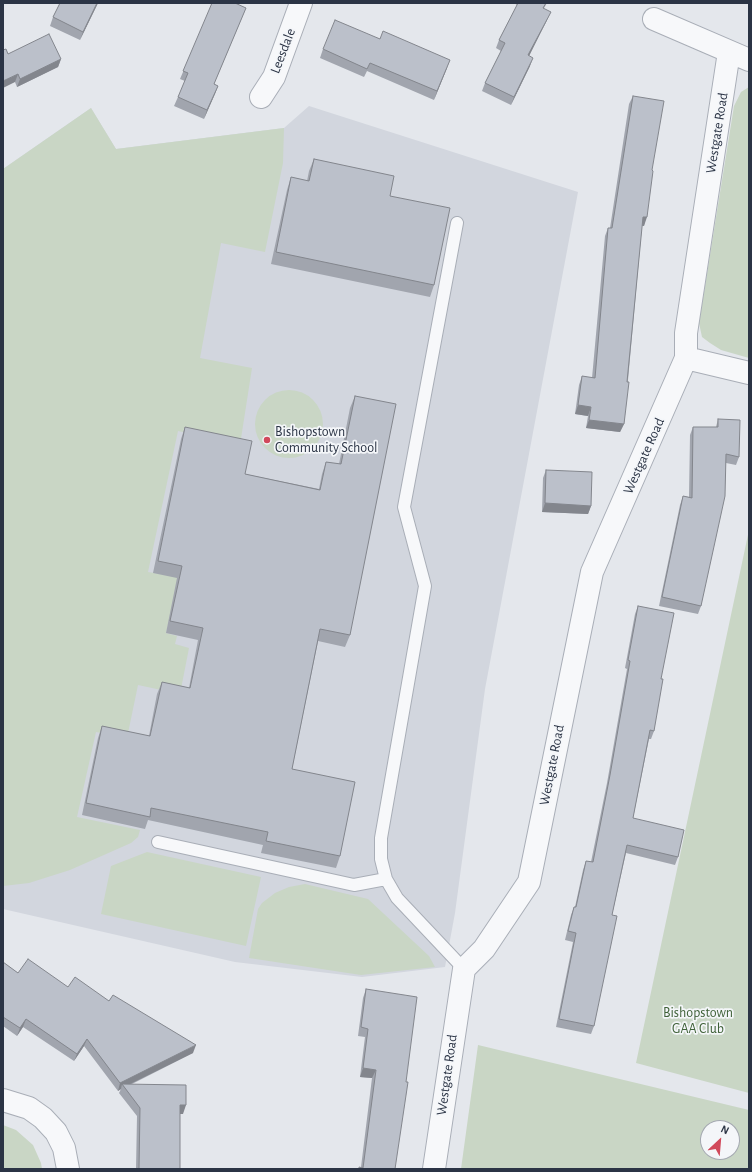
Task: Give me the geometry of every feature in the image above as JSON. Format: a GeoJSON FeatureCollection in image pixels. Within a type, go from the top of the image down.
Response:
{"type":"FeatureCollection","features":[{"type":"Feature","properties":{"kind":"street","name":"Leesdale"},"geometry":{"type":"LineString","coordinates":[[261,97],[274,77],[301,3]]}},
{"type":"Feature","properties":{"kind":"street"},"geometry":{"type":"LineString","coordinates":[[654,19],[749,60]]}},
{"type":"Feature","properties":{"kind":"street","name":"Westgate Road"},"geometry":{"type":"LineString","coordinates":[[434,1169],[464,969],[484,948],[529,882],[592,572],[686,358],[686,333],[729,52]]}},
{"type":"Feature","properties":{"kind":"street"},"geometry":{"type":"LineString","coordinates":[[686,358],[749,374]]}},
{"type":"Feature","properties":{"kind":"street"},"geometry":{"type":"LineString","coordinates":[[3,1100],[29,1108],[43,1118],[56,1132],[64,1148],[68,1169]]}},
{"type":"Feature","properties":{"kind":"lane"},"geometry":{"type":"LineString","coordinates":[[457,224],[404,507],[425,586],[381,838],[381,859],[386,879],[397,898],[464,969]]}},
{"type":"Feature","properties":{"kind":"lane"},"geometry":{"type":"LineString","coordinates":[[158,842],[354,885],[386,879]]}},
{"type":"Feature","properties":{"kind":"shaded area","name":"Bishopstown Community School"},"geometry":{"type":"Polygon","coordinates":[[[309,106],[578,192],[485,689],[455,913],[445,967],[362,977],[235,962],[3,909],[3,169],[91,108],[116,149],[284,128],[309,106]]]}},
{"type":"Feature","properties":{"kind":"green space"},"geometry":{"type":"Polygon","coordinates":[[[749,87],[749,358],[721,350],[710,343],[702,337],[699,323],[734,106],[741,92],[749,87]]]}},
{"type":"Feature","properties":{"kind":"green space"},"geometry":{"type":"Polygon","coordinates":[[[91,108],[116,149],[284,128],[283,163],[265,252],[221,243],[200,358],[252,368],[240,445],[178,431],[148,572],[179,577],[166,633],[177,636],[175,644],[189,648],[180,694],[138,685],[127,738],[96,732],[77,817],[140,830],[138,837],[131,843],[70,870],[29,883],[3,886],[3,169],[91,108]]]}},
{"type":"Feature","properties":{"kind":"green space"},"geometry":{"type":"Polygon","coordinates":[[[289,390],[302,392],[313,400],[321,411],[323,424],[321,437],[313,448],[302,456],[289,458],[276,456],[265,448],[257,437],[255,424],[257,411],[265,400],[276,392],[289,390]]]}},
{"type":"Feature","properties":{"kind":"green space","name":"Bishopstown GAA Club"},"geometry":{"type":"Polygon","coordinates":[[[749,530],[749,1093],[636,1063],[749,530]]]}},
{"type":"Feature","properties":{"kind":"green space"},"geometry":{"type":"Polygon","coordinates":[[[147,852],[261,877],[246,946],[101,914],[111,866],[147,852]]]}},
{"type":"Feature","properties":{"kind":"green space"},"geometry":{"type":"Polygon","coordinates":[[[305,884],[368,899],[429,956],[435,967],[361,975],[249,958],[258,909],[262,903],[275,893],[289,887],[305,884]]]}},
{"type":"Feature","properties":{"kind":"green space"},"geometry":{"type":"Polygon","coordinates":[[[478,1045],[749,1110],[749,1169],[461,1169],[478,1045]]]}},
{"type":"Feature","properties":{"kind":"green space"},"geometry":{"type":"Polygon","coordinates":[[[3,1125],[16,1130],[33,1145],[42,1169],[3,1169],[3,1125]]]}},
{"type":"Feature","properties":{"kind":"building"},"geometry":{"type":"Polygon","coordinates":[[[60,3],[97,3],[83,32],[53,17],[60,3]]]}},
{"type":"Feature","properties":{"kind":"building"},"geometry":{"type":"Polygon","coordinates":[[[212,3],[235,3],[246,8],[214,84],[218,86],[207,110],[178,97],[188,73],[183,71],[212,3]]]}},
{"type":"Feature","properties":{"kind":"building"},"geometry":{"type":"Polygon","coordinates":[[[518,3],[546,3],[543,8],[551,12],[528,55],[533,58],[514,97],[485,83],[505,43],[499,40],[518,3]]]}},
{"type":"Feature","properties":{"kind":"building"},"geometry":{"type":"Polygon","coordinates":[[[335,20],[380,39],[383,31],[450,60],[437,91],[370,63],[367,69],[323,49],[335,20]]]}},
{"type":"Feature","properties":{"kind":"building"},"geometry":{"type":"Polygon","coordinates":[[[49,34],[61,59],[20,79],[18,74],[3,81],[3,50],[6,49],[8,54],[49,34]]]}},
{"type":"Feature","properties":{"kind":"building"},"geometry":{"type":"Polygon","coordinates":[[[633,96],[664,101],[652,170],[647,217],[643,217],[624,424],[589,420],[591,407],[578,405],[582,376],[595,378],[608,228],[612,228],[633,96]]]}},
{"type":"Feature","properties":{"kind":"building"},"geometry":{"type":"Polygon","coordinates":[[[314,159],[394,176],[390,196],[450,208],[434,285],[276,252],[291,177],[309,181],[314,159]]]}},
{"type":"Feature","properties":{"kind":"building","name":"Bishopstown Community School"},"geometry":{"type":"Polygon","coordinates":[[[355,396],[396,404],[350,635],[320,629],[292,769],[355,782],[340,856],[266,841],[268,832],[151,808],[150,817],[86,803],[102,726],[150,736],[162,682],[190,688],[203,628],[170,621],[182,566],[158,561],[185,427],[252,441],[245,474],[320,490],[326,462],[341,464],[355,396]]]}},
{"type":"Feature","properties":{"kind":"building"},"geometry":{"type":"Polygon","coordinates":[[[718,419],[740,420],[739,457],[726,454],[725,496],[701,606],[662,597],[683,496],[692,498],[693,427],[718,427],[718,419]]]}},
{"type":"Feature","properties":{"kind":"building"},"geometry":{"type":"Polygon","coordinates":[[[546,470],[592,472],[591,506],[545,503],[546,470]]]}},
{"type":"Feature","properties":{"kind":"building"},"geometry":{"type":"Polygon","coordinates":[[[638,606],[674,613],[661,679],[663,679],[654,731],[650,730],[633,818],[684,830],[678,857],[627,845],[612,915],[617,916],[594,1026],[559,1019],[576,933],[568,931],[574,907],[576,907],[586,861],[593,862],[610,775],[638,606]]]}},
{"type":"Feature","properties":{"kind":"building"},"geometry":{"type":"Polygon","coordinates":[[[28,959],[68,987],[75,977],[109,1001],[113,995],[196,1045],[120,1083],[87,1039],[77,1054],[26,1019],[20,1028],[3,1017],[3,962],[18,973],[28,959]]]}},
{"type":"Feature","properties":{"kind":"building"},"geometry":{"type":"Polygon","coordinates":[[[366,989],[417,997],[406,1082],[408,1082],[395,1169],[359,1169],[359,1167],[363,1168],[376,1070],[363,1068],[368,1029],[361,1027],[366,989]]]}},
{"type":"Feature","properties":{"kind":"building"},"geometry":{"type":"Polygon","coordinates":[[[122,1084],[186,1085],[186,1105],[180,1105],[180,1169],[139,1169],[140,1108],[122,1084]]]}},
{"type":"Feature","properties":{"kind":"place","name":"Bishopstown Community School"},"geometry":{"type":"Point","coordinates":[267,440]}}]}
